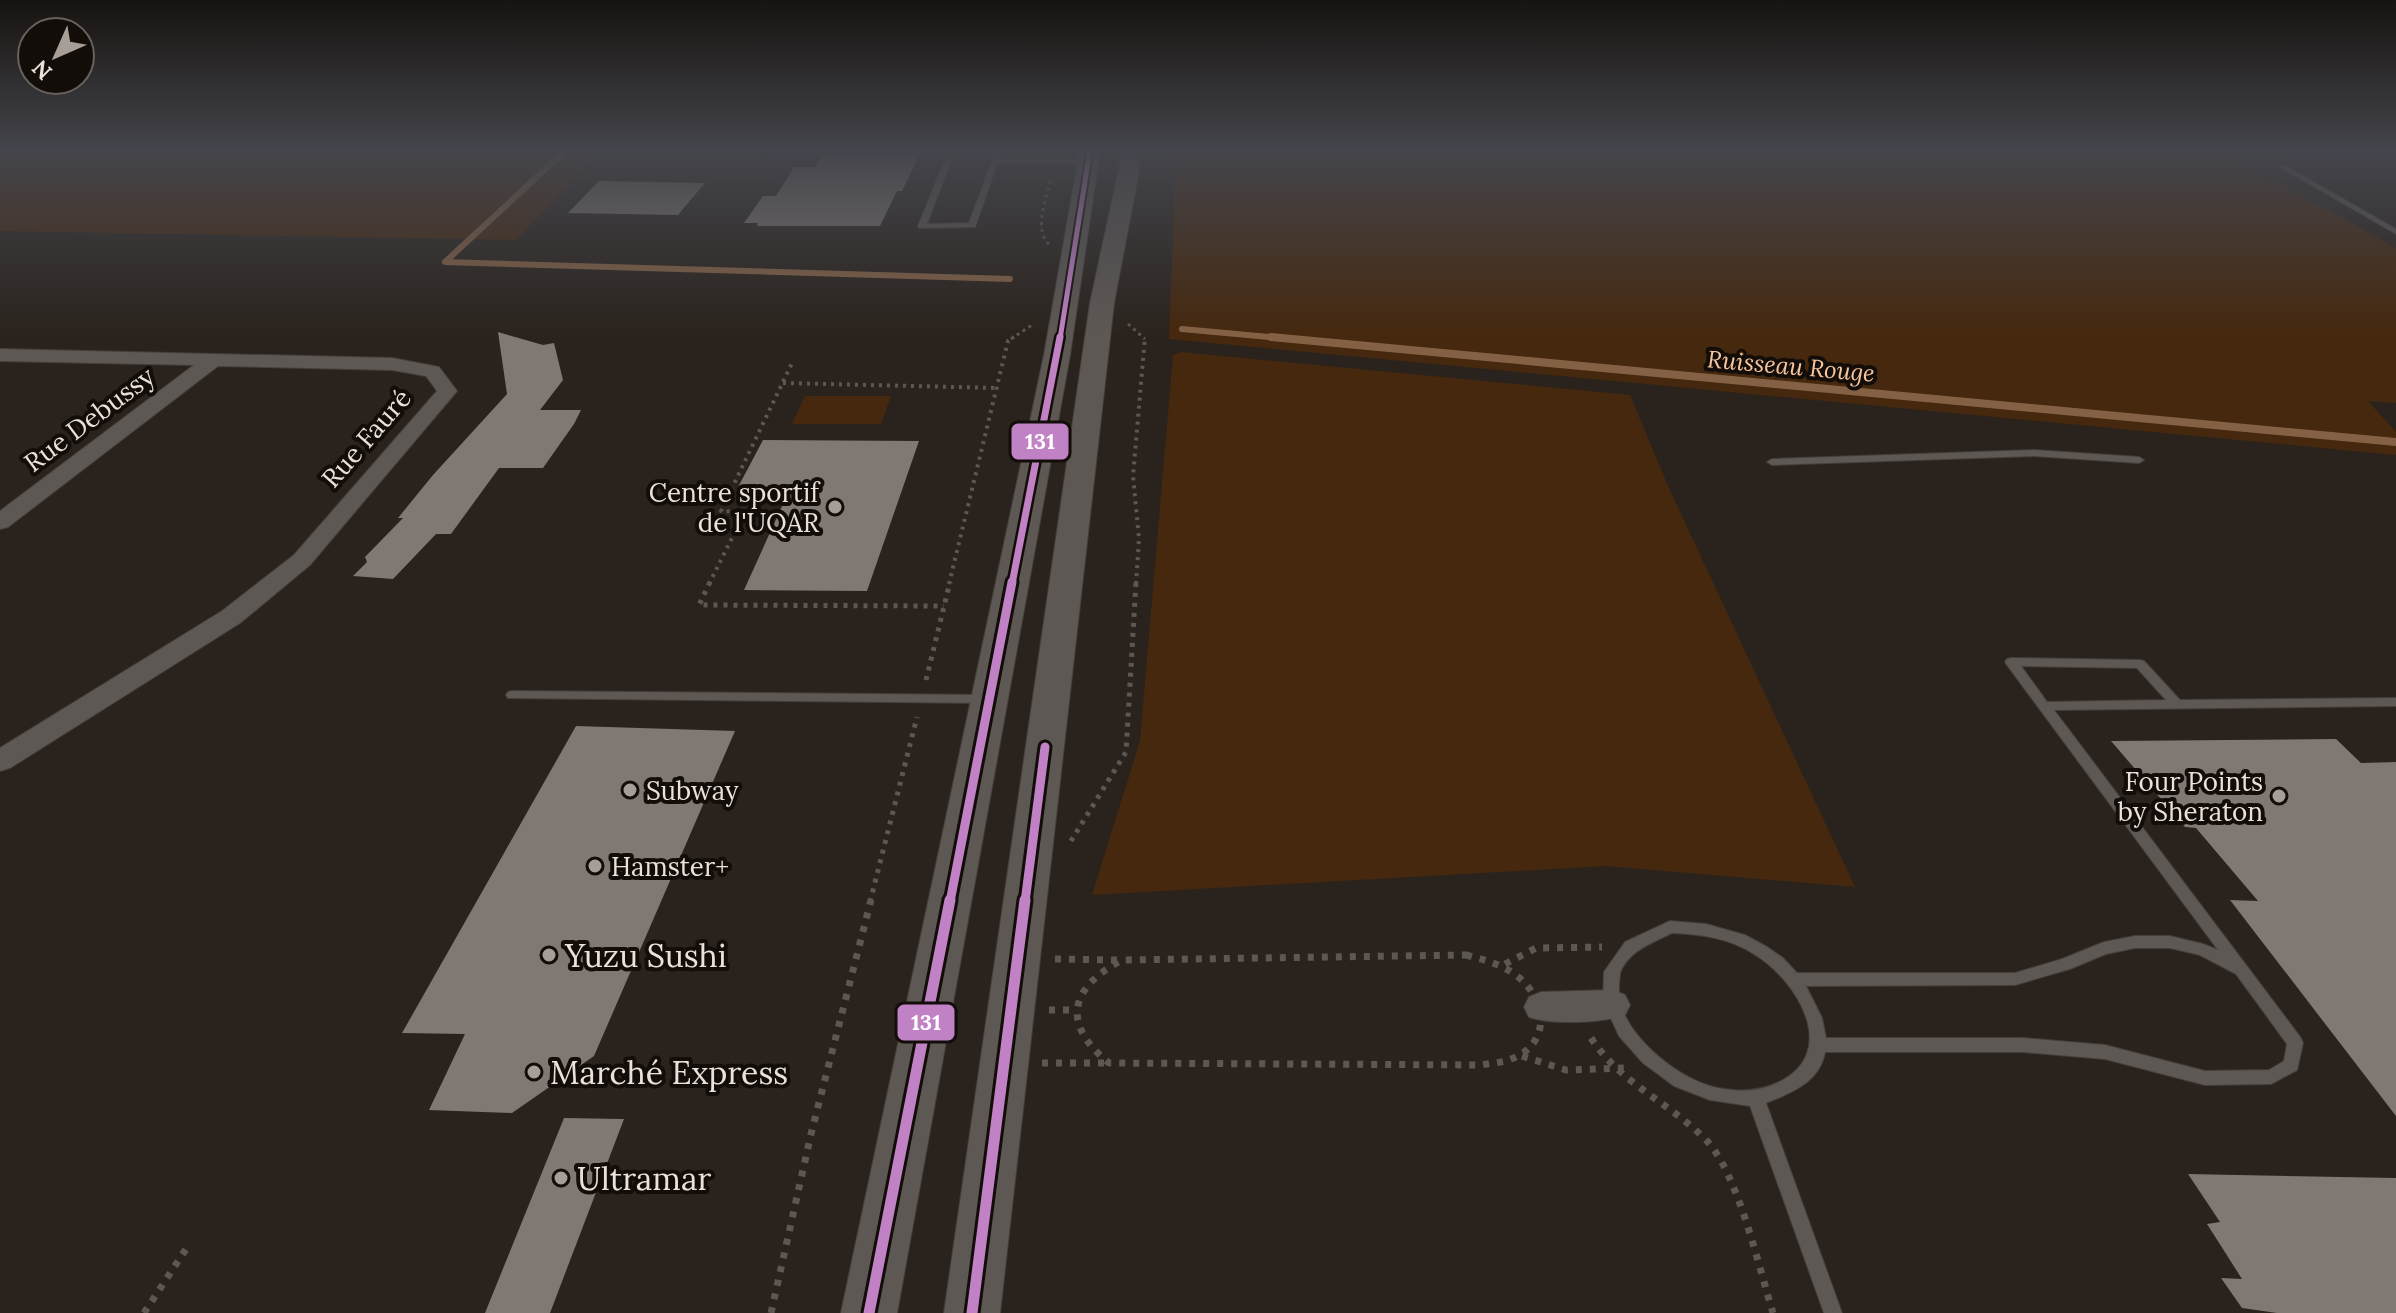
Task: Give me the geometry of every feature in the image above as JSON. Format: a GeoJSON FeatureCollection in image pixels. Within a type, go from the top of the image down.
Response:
{"type":"FeatureCollection","features":[{"type":"Feature","properties":{"kind":"main road"},"geometry":{"type":"LineString","coordinates":[[869,1313],[990,699],[1065,307],[1080,211]]}},
{"type":"Feature","properties":{"kind":"main road"},"geometry":{"type":"LineString","coordinates":[[972,1313],[1102,303],[1122,211]]}},
{"type":"Feature","properties":{"kind":"street","name":"Rue Fauré"},"geometry":{"type":"LineString","coordinates":[[0,355],[392,364],[432,371],[447,391],[302,560],[231,617],[0,761]]}},
{"type":"Feature","properties":{"kind":"street","name":"Rue Debussy"},"geometry":{"type":"LineString","coordinates":[[0,522],[213,360]]}},
{"type":"Feature","properties":{"kind":"street"},"geometry":{"type":"LineString","coordinates":[[1541,1007],[1598,1005]]}},
{"type":"Feature","properties":{"kind":"lane"},"geometry":{"type":"LineString","coordinates":[[928,211],[922,226],[972,225],[977,211]]}},
{"type":"Feature","properties":{"kind":"lane"},"geometry":{"type":"LineString","coordinates":[[2360,211],[2396,232]]}},
{"type":"Feature","properties":{"kind":"lane"},"geometry":{"type":"LineString","coordinates":[[1772,462],[2034,453],[2139,460]]}},
{"type":"Feature","properties":{"kind":"lane"},"geometry":{"type":"LineString","coordinates":[[1820,1045],[2023,1045],[2105,1052],[2205,1078],[2271,1077],[2291,1065],[2295,1043],[2011,662],[2140,664],[2177,705]]}},
{"type":"Feature","properties":{"kind":"lane"},"geometry":{"type":"LineString","coordinates":[[512,695],[990,699]]}},
{"type":"Feature","properties":{"kind":"lane"},"geometry":{"type":"LineString","coordinates":[[2045,706],[2396,702]]}},
{"type":"Feature","properties":{"kind":"lane"},"geometry":{"type":"LineString","coordinates":[[1670,927],[1701,928],[1733,936],[1764,952],[1794,980],[1815,1014],[1820,1045],[1809,1067],[1793,1084],[1756,1099],[1731,1099],[1670,1077],[1641,1054],[1598,1005],[1610,999],[1611,972],[1627,946],[1643,935],[1670,927]]}},
{"type":"Feature","properties":{"kind":"lane"},"geometry":{"type":"LineString","coordinates":[[1794,980],[2015,979],[2065,965],[2104,948],[2135,942],[2170,942],[2203,950],[2241,969]]}},
{"type":"Feature","properties":{"kind":"lane"},"geometry":{"type":"LineString","coordinates":[[1756,1099],[1833,1313]]}},
{"type":"Feature","properties":{"kind":"path"},"geometry":{"type":"LineString","coordinates":[[1070,843],[1126,752],[1139,539],[1133,476],[1145,337],[1102,303]]}},
{"type":"Feature","properties":{"kind":"path"},"geometry":{"type":"LineString","coordinates":[[771,1313],[811,1134],[1008,341],[1065,307]]}},
{"type":"Feature","properties":{"kind":"path"},"geometry":{"type":"LineString","coordinates":[[793,361],[721,511],[745,512],[699,605],[944,606]]}},
{"type":"Feature","properties":{"kind":"path"},"geometry":{"type":"LineString","coordinates":[[783,383],[997,388]]}},
{"type":"Feature","properties":{"kind":"path"},"geometry":{"type":"LineString","coordinates":[[1505,965],[1536,948],[1627,946]]}},
{"type":"Feature","properties":{"kind":"path"},"geometry":{"type":"LineString","coordinates":[[1005,1063],[1503,1064],[1522,1056],[1536,1043],[1542,1026],[1541,1007],[1521,976],[1486,957],[1018,959]]}},
{"type":"Feature","properties":{"kind":"path"},"geometry":{"type":"LineString","coordinates":[[1109,1063],[1092,1051],[1080,1035],[1075,1017],[1078,998],[1088,982],[1102,968],[1122,960]]}},
{"type":"Feature","properties":{"kind":"path"},"geometry":{"type":"LineString","coordinates":[[1598,1005],[1589,1034],[1611,1068],[1711,1144],[1725,1170],[1773,1313]]}},
{"type":"Feature","properties":{"kind":"path"},"geometry":{"type":"LineString","coordinates":[[1522,1056],[1566,1070],[1658,1068]]}},
{"type":"Feature","properties":{"kind":"path"},"geometry":{"type":"LineString","coordinates":[[144,1313],[188,1246]]}},
{"type":"Feature","properties":{"kind":"shaded area"},"geometry":{"type":"Polygon","coordinates":[[[0,211],[544,211],[516,240],[0,231],[0,211]]]}},
{"type":"Feature","properties":{"kind":"shaded area"},"geometry":{"type":"Polygon","coordinates":[[[1174,211],[2330,211],[2396,248],[2396,403],[2368,401],[2396,432],[2396,455],[1169,339],[1174,211]]]}},
{"type":"Feature","properties":{"kind":"shaded area"},"geometry":{"type":"Polygon","coordinates":[[[1181,352],[1630,395],[1668,486],[1855,887],[1606,866],[1092,895],[1140,741],[1173,355],[1181,352]]]}},
{"type":"Feature","properties":{"kind":"shaded area"},"geometry":{"type":"Polygon","coordinates":[[[805,396],[891,396],[881,424],[792,424],[805,396]]]}},
{"type":"Feature","properties":{"kind":"building"},"geometry":{"type":"Polygon","coordinates":[[[570,211],[681,211],[678,215],[568,213],[570,211]]]}},
{"type":"Feature","properties":{"kind":"building"},"geometry":{"type":"Polygon","coordinates":[[[752,211],[887,211],[880,226],[757,226],[758,223],[744,223],[752,211]]]}},
{"type":"Feature","properties":{"kind":"building"},"geometry":{"type":"Polygon","coordinates":[[[498,332],[543,345],[554,343],[563,380],[540,410],[581,410],[574,424],[543,468],[499,468],[451,534],[436,534],[393,579],[353,576],[367,562],[365,557],[403,518],[398,518],[433,475],[507,394],[498,332]]]}},
{"type":"Feature","properties":{"kind":"building"},"geometry":{"type":"Polygon","coordinates":[[[763,440],[919,441],[867,591],[744,590],[788,493],[736,491],[763,440]]]}},
{"type":"Feature","properties":{"kind":"building"},"geometry":{"type":"Polygon","coordinates":[[[576,726],[735,731],[594,1056],[512,1113],[429,1110],[465,1034],[402,1033],[576,726]]]}},
{"type":"Feature","properties":{"kind":"building"},"geometry":{"type":"Polygon","coordinates":[[[2336,739],[2361,763],[2396,762],[2396,1116],[2230,900],[2258,901],[2196,828],[2185,827],[2111,741],[2336,739]]]}},
{"type":"Feature","properties":{"kind":"building"},"geometry":{"type":"Polygon","coordinates":[[[564,1118],[624,1119],[550,1313],[485,1313],[564,1118]]]}},
{"type":"Feature","properties":{"kind":"building"},"geometry":{"type":"Polygon","coordinates":[[[2188,1174],[2396,1178],[2396,1313],[2277,1313],[2242,1308],[2221,1278],[2242,1279],[2207,1224],[2220,1222],[2188,1174]]]}},
{"type":"Feature","properties":{"kind":"waterway","name":"Ruisseau Rouge"},"geometry":{"type":"LineString","coordinates":[[500,211],[445,262],[1010,279]]}},
{"type":"Feature","properties":{"kind":"waterway","name":"Ruisseau Rouge"},"geometry":{"type":"LineString","coordinates":[[1182,329],[1292,339]]}},
{"type":"Feature","properties":{"kind":"waterway","name":"Ruisseau Rouge"},"geometry":{"type":"LineString","coordinates":[[1271,337],[2396,442]]}},
{"type":"Feature","properties":{"kind":"transit line","name":"131"},"geometry":{"type":"LineString","coordinates":[[869,1313],[1057,355],[1080,211]]}},
{"type":"Feature","properties":{"kind":"transit line","name":"131"},"geometry":{"type":"LineString","coordinates":[[972,1313],[1045,747]]}},
{"type":"Feature","properties":{"kind":"place","name":"Centre sportif de l'UQAR"},"geometry":{"type":"Point","coordinates":[835,507]}},
{"type":"Feature","properties":{"kind":"place","name":"Subway"},"geometry":{"type":"Point","coordinates":[630,790]}},
{"type":"Feature","properties":{"kind":"place","name":"Four Points by Sheraton"},"geometry":{"type":"Point","coordinates":[2279,796]}},
{"type":"Feature","properties":{"kind":"place","name":"Hamster+"},"geometry":{"type":"Point","coordinates":[595,866]}},
{"type":"Feature","properties":{"kind":"place","name":"Yuzu Sushi"},"geometry":{"type":"Point","coordinates":[549,955]}},
{"type":"Feature","properties":{"kind":"place","name":"Marché Express"},"geometry":{"type":"Point","coordinates":[534,1072]}},
{"type":"Feature","properties":{"kind":"place","name":"Ultramar"},"geometry":{"type":"Point","coordinates":[561,1178]}}]}
